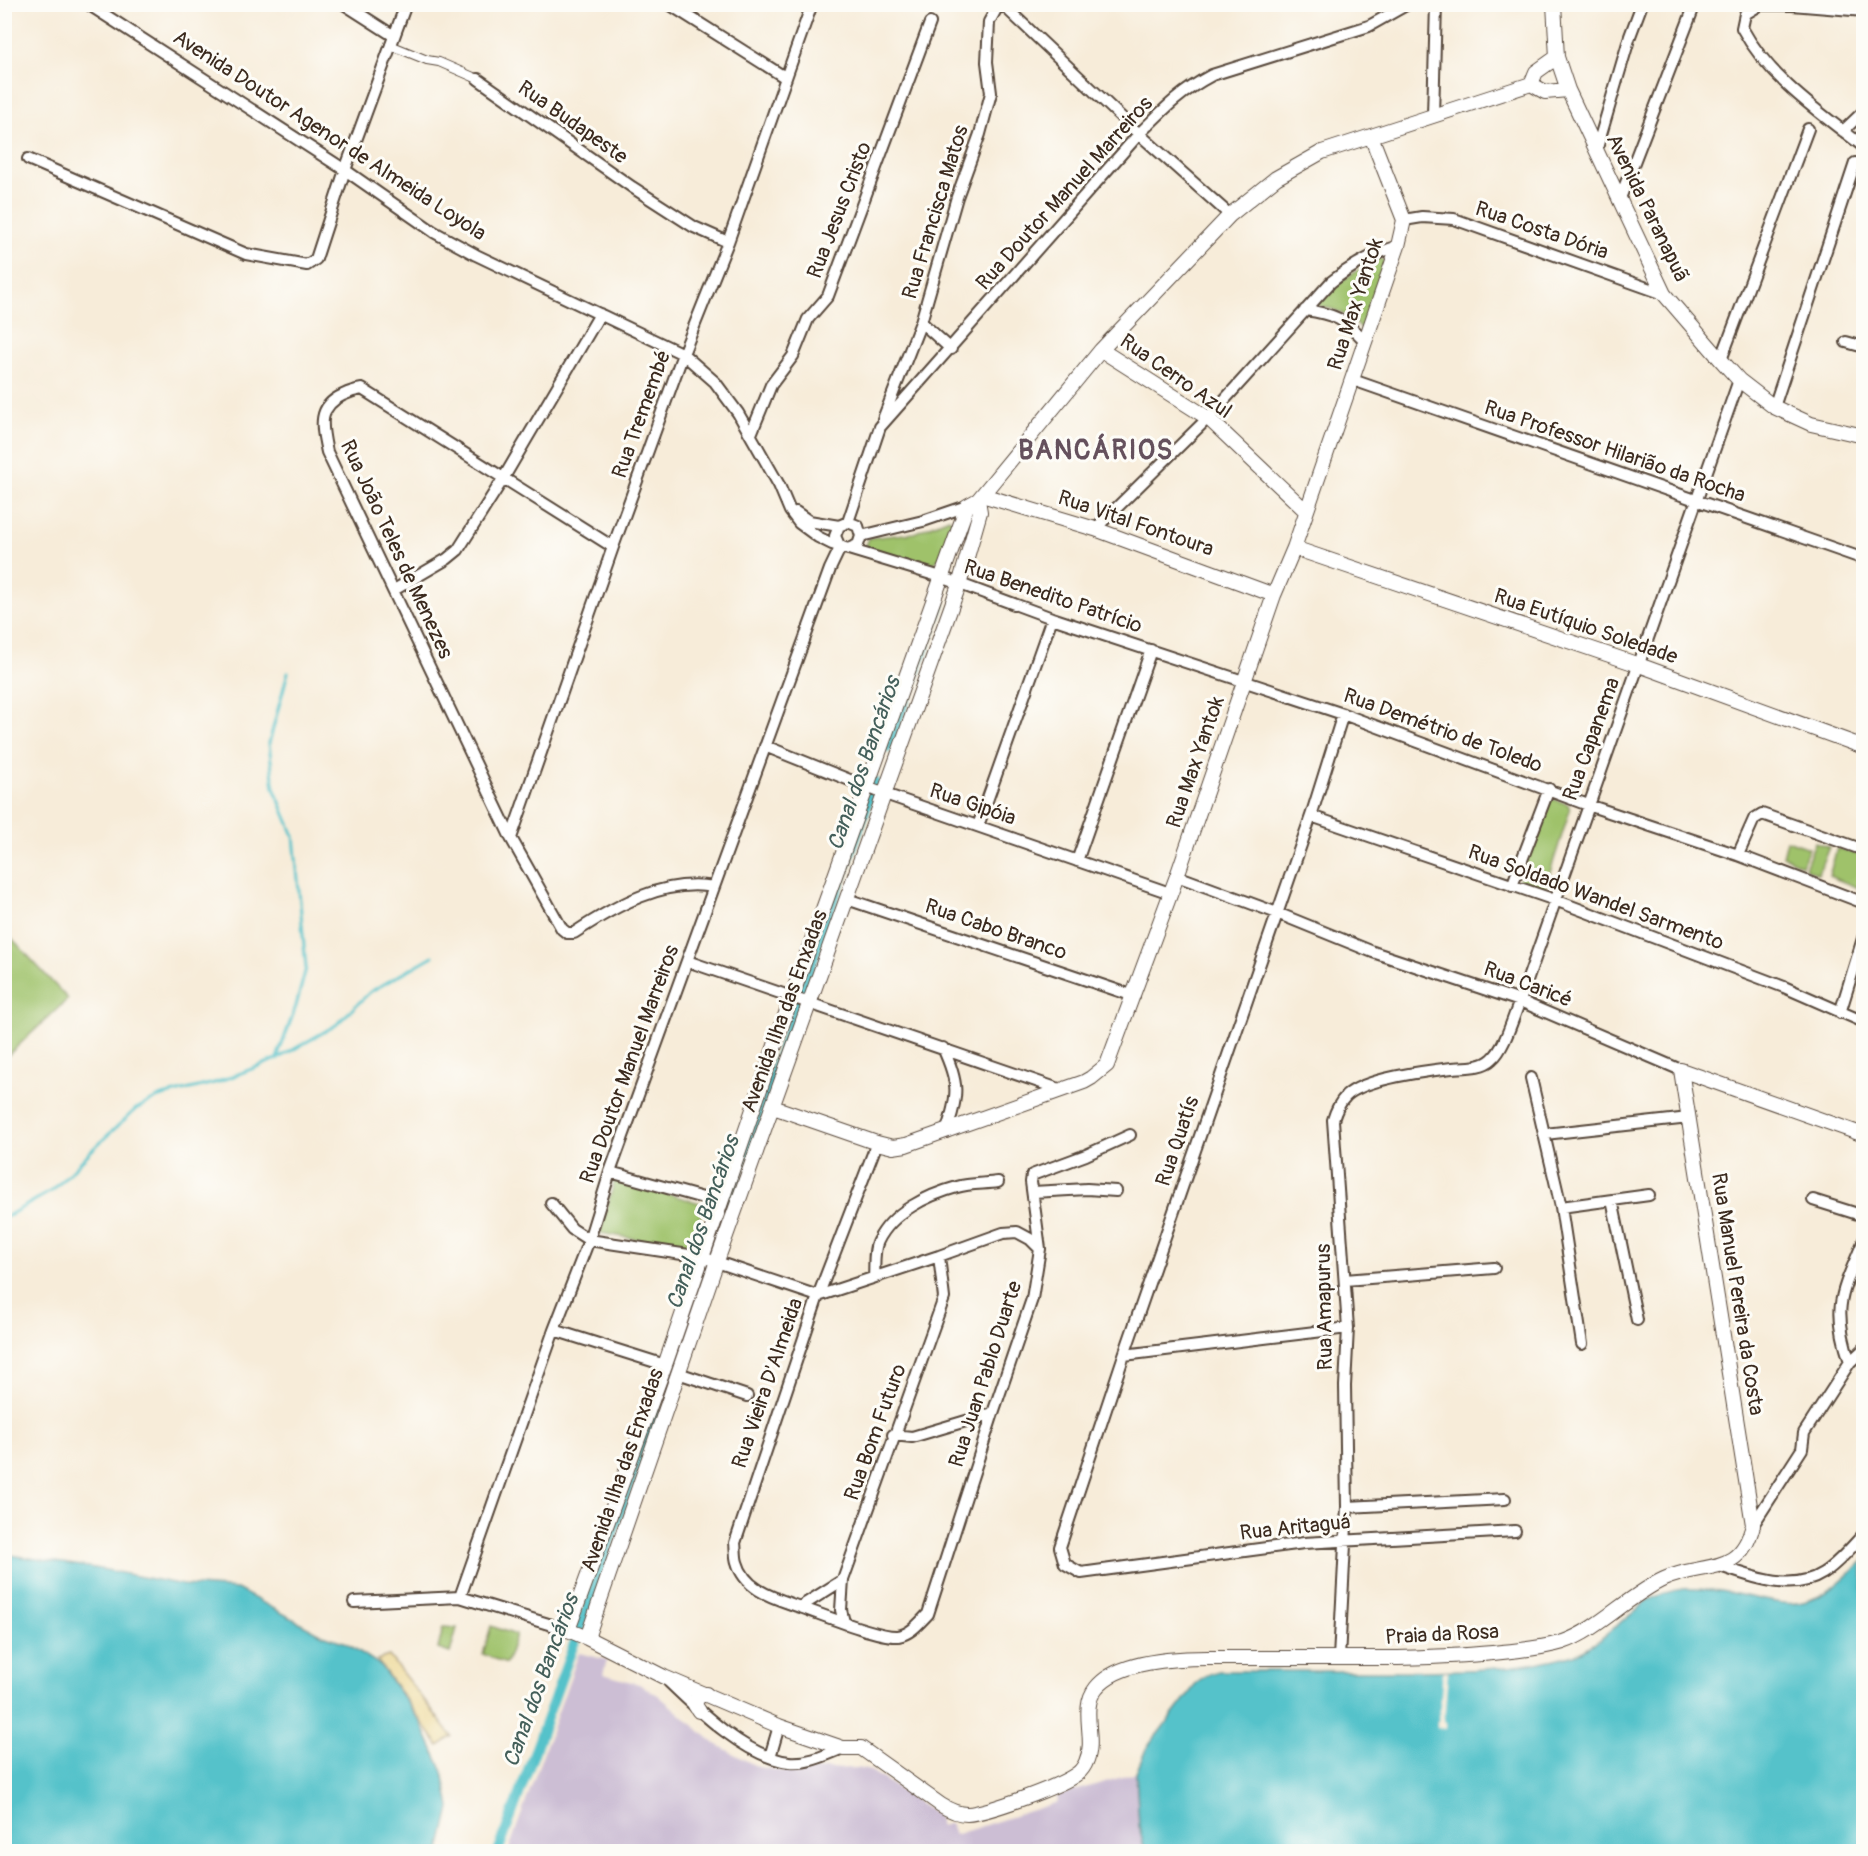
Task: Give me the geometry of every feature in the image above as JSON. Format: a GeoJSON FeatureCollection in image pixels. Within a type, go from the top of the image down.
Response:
{"type":"FeatureCollection","features":[{"type":"Feature","properties":{"kind":"street","name":"Avenida Doutor Agenor de Almeida Loyola"},"geometry":{"type":"LineString","coordinates":[[88,4],[345,170],[434,232],[476,255],[683,354],[715,382],[751,434],[790,511],[818,537],[843,547]]}},
{"type":"Feature","properties":{"kind":"street","name":"Rua Budapeste"},"geometry":{"type":"LineString","coordinates":[[344,4],[392,41],[427,60],[439,62],[478,79],[632,187],[694,227],[728,242]]}},
{"type":"Feature","properties":{"kind":"street"},"geometry":{"type":"LineString","coordinates":[[27,159],[246,254],[307,265],[316,259],[345,170],[406,4]]}},
{"type":"Feature","properties":{"kind":"street"},"geometry":{"type":"LineString","coordinates":[[669,4],[786,78]]}},
{"type":"Feature","properties":{"kind":"street","name":"Rua Tremembé"},"geometry":{"type":"LineString","coordinates":[[511,838],[683,354],[728,242],[812,4]]}},
{"type":"Feature","properties":{"kind":"street"},"geometry":{"type":"LineString","coordinates":[[1000,4],[1139,135],[1230,215]]}},
{"type":"Feature","properties":{"kind":"street","name":"Rua Francisca Matos"},"geometry":{"type":"LineString","coordinates":[[880,427],[921,322],[957,197],[980,134],[991,93],[987,62],[989,22],[1000,4]]}},
{"type":"Feature","properties":{"kind":"street","name":"Rua Doutor Manuel Marreiros"},"geometry":{"type":"LineString","coordinates":[[843,524],[880,427],[1139,135],[1173,100],[1212,75],[1369,26],[1408,4]]}},
{"type":"Feature","properties":{"kind":"street"},"geometry":{"type":"LineString","coordinates":[[1433,116],[1436,4]]}},
{"type":"Feature","properties":{"kind":"street","name":"Avenida Paranapuã"},"geometry":{"type":"LineString","coordinates":[[1554,4],[1557,57],[1568,90],[1664,294],[1739,380],[1774,407],[1810,424],[1863,436]]}},
{"type":"Feature","properties":{"kind":"street"},"geometry":{"type":"LineString","coordinates":[[1597,148],[1630,36],[1642,4]]}},
{"type":"Feature","properties":{"kind":"street"},"geometry":{"type":"LineString","coordinates":[[1863,11],[1792,4],[1760,5],[1745,14],[1742,28],[1752,46],[1785,83],[1863,147]]}},
{"type":"Feature","properties":{"kind":"street"},"geometry":{"type":"LineString","coordinates":[[1619,201],[1692,12]]}},
{"type":"Feature","properties":{"kind":"street","name":"Rua Jesus Cristo"},"geometry":{"type":"LineString","coordinates":[[751,434],[771,385],[793,356],[808,319],[828,296],[930,23]]}},
{"type":"Feature","properties":{"kind":"street"},"geometry":{"type":"LineString","coordinates":[[1531,84],[1536,72],[1557,57]]}},
{"type":"Feature","properties":{"kind":"street"},"geometry":{"type":"LineString","coordinates":[[861,536],[923,522],[977,503],[1101,350],[1230,215],[1276,178],[1322,152],[1531,84],[1545,92],[1568,90]]}},
{"type":"Feature","properties":{"kind":"street"},"geometry":{"type":"LineString","coordinates":[[1843,131],[1863,111]]}},
{"type":"Feature","properties":{"kind":"street"},"geometry":{"type":"LineString","coordinates":[[1720,360],[1808,129]]}},
{"type":"Feature","properties":{"kind":"street","name":"Rua Max Yantok"},"geometry":{"type":"LineString","coordinates":[[773,1107],[893,1147],[906,1145],[1091,1078],[1107,1065],[1177,876],[1274,595],[1294,548],[1398,246],[1404,220],[1371,136]]}},
{"type":"Feature","properties":{"kind":"street"},"geometry":{"type":"LineString","coordinates":[[1774,407],[1855,163]]}},
{"type":"Feature","properties":{"kind":"street","name":"Rua Costa Dória"},"geometry":{"type":"LineString","coordinates":[[1404,220],[1422,217],[1454,219],[1664,294]]}},
{"type":"Feature","properties":{"kind":"street"},"geometry":{"type":"LineString","coordinates":[[1095,529],[1208,418],[1331,282],[1351,266],[1398,246]]}},
{"type":"Feature","properties":{"kind":"street"},"geometry":{"type":"LineString","coordinates":[[1305,310],[1340,318],[1353,327],[1365,341]]}},
{"type":"Feature","properties":{"kind":"street"},"geometry":{"type":"LineString","coordinates":[[394,590],[454,555],[503,479],[600,314]]}},
{"type":"Feature","properties":{"kind":"street"},"geometry":{"type":"LineString","coordinates":[[921,322],[951,349]]}},
{"type":"Feature","properties":{"kind":"street"},"geometry":{"type":"LineString","coordinates":[[1846,342],[1863,347]]}},
{"type":"Feature","properties":{"kind":"street","name":"Rua Cerro Azul"},"geometry":{"type":"LineString","coordinates":[[1101,350],[1208,418],[1306,511]]}},
{"type":"Feature","properties":{"kind":"street","name":"Rua Professor Hilarião da Rocha"},"geometry":{"type":"LineString","coordinates":[[1353,380],[1863,559]]}},
{"type":"Feature","properties":{"kind":"street","name":"Rua Capanema"},"geometry":{"type":"LineString","coordinates":[[1479,1066],[1490,1062],[1499,1053],[1520,1001],[1739,380]]}},
{"type":"Feature","properties":{"kind":"street","name":"Rua João Teles de Menezes"},"geometry":{"type":"LineString","coordinates":[[613,548],[362,389],[341,396],[330,403],[324,412],[322,428],[327,452],[511,838],[562,929],[567,933],[574,933],[612,909],[650,894],[679,886],[699,884],[714,886]]}},
{"type":"Feature","properties":{"kind":"street","name":"Avenida Doutor Agenor de Almeida Loyola"},"geometry":{"type":"LineString","coordinates":[[786,501],[809,521],[843,524]]}},
{"type":"Feature","properties":{"kind":"street","name":"Rua Vital Fontoura"},"geometry":{"type":"LineString","coordinates":[[977,503],[1095,529],[1274,595]]}},
{"type":"Feature","properties":{"kind":"street","name":"Avenida Ilha das Enxadas"},"geometry":{"type":"LineString","coordinates":[[569,1631],[665,1365],[773,1107],[801,1000],[867,787],[941,578],[977,503]]}},
{"type":"Feature","properties":{"kind":"street","name":"Avenida Ilha das Enxadas"},"geometry":{"type":"LineString","coordinates":[[587,1637],[678,1373],[710,1259],[721,1203],[801,1000],[847,898],[958,585],[977,503]]}},
{"type":"Feature","properties":{"kind":"street"},"geometry":{"type":"LineString","coordinates":[[843,524],[858,526],[861,536],[858,545],[843,547],[835,536],[843,524]]}},
{"type":"Feature","properties":{"kind":"street","name":"Rua Doutor Manuel Marreiros"},"geometry":{"type":"LineString","coordinates":[[460,1597],[554,1330],[589,1240],[610,1172],[765,746],[830,569],[843,547]]}},
{"type":"Feature","properties":{"kind":"street","name":"Rua Benedito Patrício"},"geometry":{"type":"LineString","coordinates":[[843,547],[941,578],[1052,618],[1245,682]]}},
{"type":"Feature","properties":{"kind":"street","name":"Rua Eutíquio Soledade"},"geometry":{"type":"LineString","coordinates":[[1294,548],[1639,665],[1863,747]]}},
{"type":"Feature","properties":{"kind":"street"},"geometry":{"type":"LineString","coordinates":[[978,826],[1052,618]]}},
{"type":"Feature","properties":{"kind":"street"},"geometry":{"type":"LineString","coordinates":[[1077,861],[1151,650]]}},
{"type":"Feature","properties":{"kind":"street","name":"Rua Demétrio de Toledo"},"geometry":{"type":"LineString","coordinates":[[1245,682],[1343,714],[1588,804],[1738,855],[1863,903]]}},
{"type":"Feature","properties":{"kind":"street","name":"Rua Quatís"},"geometry":{"type":"LineString","coordinates":[[1081,1573],[1065,1564],[1060,1547],[1124,1355],[1311,816],[1343,714]]}},
{"type":"Feature","properties":{"kind":"street","name":"Rua Gipóia"},"geometry":{"type":"LineString","coordinates":[[765,746],[883,794],[1170,893]]}},
{"type":"Feature","properties":{"kind":"street"},"geometry":{"type":"LineString","coordinates":[[1512,886],[1549,789]]}},
{"type":"Feature","properties":{"kind":"street"},"geometry":{"type":"LineString","coordinates":[[1738,855],[1754,819],[1762,814],[1863,850]]}},
{"type":"Feature","properties":{"kind":"street","name":"Rua Soldado Wandel Sarmento"},"geometry":{"type":"LineString","coordinates":[[1311,816],[1555,900],[1784,987],[1863,1022]]}},
{"type":"Feature","properties":{"kind":"street","name":"Rua Caricé"},"geometry":{"type":"LineString","coordinates":[[1177,876],[1373,952],[1520,1001],[1681,1070],[1863,1135]]}},
{"type":"Feature","properties":{"kind":"street","name":"Rua Cabo Branco"},"geometry":{"type":"LineString","coordinates":[[847,898],[1134,996]]}},
{"type":"Feature","properties":{"kind":"street"},"geometry":{"type":"LineString","coordinates":[[1840,1013],[1863,935]]}},
{"type":"Feature","properties":{"kind":"street"},"geometry":{"type":"LineString","coordinates":[[687,961],[1059,1089]]}},
{"type":"Feature","properties":{"kind":"street"},"geometry":{"type":"LineString","coordinates":[[943,1048],[953,1070],[957,1090],[954,1110],[946,1131]]}},
{"type":"Feature","properties":{"kind":"street","name":"Rua Amapurus"},"geometry":{"type":"LineString","coordinates":[[1339,1658],[1347,1507],[1345,1386],[1348,1328],[1334,1120],[1337,1106],[1347,1095],[1362,1085],[1424,1071],[1479,1066]]}},
{"type":"Feature","properties":{"kind":"street","name":"Rua Manuel Pereira da Costa"},"geometry":{"type":"LineString","coordinates":[[1681,1070],[1754,1525]]}},
{"type":"Feature","properties":{"kind":"street"},"geometry":{"type":"LineString","coordinates":[[1531,1078],[1561,1208],[1582,1344]]}},
{"type":"Feature","properties":{"kind":"street"},"geometry":{"type":"LineString","coordinates":[[1545,1134],[1689,1118]]}},
{"type":"Feature","properties":{"kind":"street","name":"Rua Juan Pablo Duarte"},"geometry":{"type":"LineString","coordinates":[[844,1622],[873,1632],[898,1636],[911,1630],[928,1614],[1032,1299],[1040,1249],[1032,1175],[1086,1155],[1130,1135]]}},
{"type":"Feature","properties":{"kind":"street","name":"Rua Vieira D'Almeida"},"geometry":{"type":"LineString","coordinates":[[844,1622],[762,1594],[746,1579],[737,1562],[735,1543],[818,1296],[877,1143]]}},
{"type":"Feature","properties":{"kind":"street"},"geometry":{"type":"LineString","coordinates":[[610,1172],[721,1203]]}},
{"type":"Feature","properties":{"kind":"street"},"geometry":{"type":"LineString","coordinates":[[874,1278],[877,1243],[885,1230],[902,1214],[929,1196],[959,1186],[998,1182]]}},
{"type":"Feature","properties":{"kind":"street"},"geometry":{"type":"LineString","coordinates":[[1033,1192],[1087,1189],[1116,1191]]}},
{"type":"Feature","properties":{"kind":"street"},"geometry":{"type":"LineString","coordinates":[[1561,1208],[1649,1196]]}},
{"type":"Feature","properties":{"kind":"street"},"geometry":{"type":"LineString","coordinates":[[1612,1200],[1637,1320]]}},
{"type":"Feature","properties":{"kind":"street"},"geometry":{"type":"LineString","coordinates":[[1813,1200],[1863,1216]]}},
{"type":"Feature","properties":{"kind":"street"},"geometry":{"type":"LineString","coordinates":[[551,1203],[572,1229],[589,1240],[710,1259],[818,1296],[1003,1233],[1017,1232],[1030,1239],[1040,1249]]}},
{"type":"Feature","properties":{"kind":"street"},"geometry":{"type":"LineString","coordinates":[[1850,1362],[1841,1336],[1839,1314],[1842,1294],[1863,1240]]}},
{"type":"Feature","properties":{"kind":"street","name":"Rua Bom Futuro"},"geometry":{"type":"LineString","coordinates":[[844,1622],[841,1610],[843,1581],[893,1435],[944,1298],[939,1256]]}},
{"type":"Feature","properties":{"kind":"street"},"geometry":{"type":"LineString","coordinates":[[1345,1280],[1494,1268]]}},
{"type":"Feature","properties":{"kind":"street"},"geometry":{"type":"LineString","coordinates":[[1124,1355],[1348,1328]]}},
{"type":"Feature","properties":{"kind":"street"},"geometry":{"type":"LineString","coordinates":[[554,1330],[665,1365]]}},
{"type":"Feature","properties":{"kind":"street"},"geometry":{"type":"LineString","coordinates":[[1754,1525],[1802,1449],[1804,1433],[1850,1362],[1863,1349]]}},
{"type":"Feature","properties":{"kind":"street"},"geometry":{"type":"LineString","coordinates":[[678,1373],[747,1396]]}},
{"type":"Feature","properties":{"kind":"street"},"geometry":{"type":"LineString","coordinates":[[893,1435],[912,1437],[993,1413]]}},
{"type":"Feature","properties":{"kind":"street"},"geometry":{"type":"LineString","coordinates":[[1347,1507],[1505,1498]]}},
{"type":"Feature","properties":{"kind":"street","name":"Praia da Rosa"},"geometry":{"type":"LineString","coordinates":[[843,1748],[861,1748],[952,1811],[964,1814],[985,1812],[1063,1782],[1079,1773],[1089,1753],[1091,1698],[1096,1688],[1124,1669],[1150,1663],[1193,1658],[1452,1657],[1538,1648],[1565,1641],[1592,1626],[1630,1598],[1665,1579],[1694,1569],[1720,1566],[1744,1548],[1750,1539],[1754,1525]]}},
{"type":"Feature","properties":{"kind":"street","name":"Rua Aritaguá"},"geometry":{"type":"LineString","coordinates":[[1081,1573],[1304,1543],[1515,1530]]}},
{"type":"Feature","properties":{"kind":"street"},"geometry":{"type":"LineString","coordinates":[[1720,1566],[1756,1578],[1778,1582],[1800,1580],[1824,1572],[1863,1534]]}},
{"type":"Feature","properties":{"kind":"street"},"geometry":{"type":"LineString","coordinates":[[800,1607],[843,1581]]}},
{"type":"Feature","properties":{"kind":"street"},"geometry":{"type":"LineString","coordinates":[[354,1602],[460,1597],[587,1637],[664,1677],[779,1726],[843,1748]]}},
{"type":"Feature","properties":{"kind":"street"},"geometry":{"type":"LineString","coordinates":[[664,1677],[706,1718],[770,1757],[790,1762],[807,1761],[843,1748]]}},
{"type":"Feature","properties":{"kind":"street"},"geometry":{"type":"LineString","coordinates":[[699,1711],[695,1705],[697,1699],[702,1694],[706,1694]]}},
{"type":"Feature","properties":{"kind":"street"},"geometry":{"type":"LineString","coordinates":[[770,1757],[779,1726]]}},
{"type":"Feature","properties":{"kind":"shaded area"},"geometry":{"type":"Polygon","coordinates":[[[579,1653],[607,1660],[603,1674],[639,1684],[658,1695],[714,1743],[758,1767],[784,1771],[856,1768],[871,1771],[937,1815],[941,1826],[950,1823],[954,1835],[1058,1802],[1057,1796],[1136,1773],[1139,1826],[1145,1851],[508,1852],[579,1653]]]}},
{"type":"Feature","properties":{"kind":"green space"},"geometry":{"type":"Polygon","coordinates":[[[1377,258],[1386,263],[1368,319],[1361,329],[1340,312],[1313,305],[1325,291],[1377,258]]]}},
{"type":"Feature","properties":{"kind":"green space"},"geometry":{"type":"Polygon","coordinates":[[[949,518],[954,523],[947,544],[941,557],[930,565],[923,566],[865,548],[869,538],[914,533],[949,518]]]}},
{"type":"Feature","properties":{"kind":"green space"},"geometry":{"type":"Polygon","coordinates":[[[1550,798],[1568,804],[1570,810],[1545,888],[1540,892],[1518,882],[1550,798]]]}},
{"type":"Feature","properties":{"kind":"green space"},"geometry":{"type":"Polygon","coordinates":[[[1787,840],[1809,848],[1802,865],[1783,856],[1787,840]]]}},
{"type":"Feature","properties":{"kind":"green space"},"geometry":{"type":"Polygon","coordinates":[[[1815,842],[1829,847],[1818,874],[1805,868],[1815,842]]]}},
{"type":"Feature","properties":{"kind":"green space"},"geometry":{"type":"Polygon","coordinates":[[[1837,848],[1863,856],[1863,890],[1829,876],[1837,848]]]}},
{"type":"Feature","properties":{"kind":"green space"},"geometry":{"type":"Polygon","coordinates":[[[4,932],[68,999],[5,1058],[4,932]]]}},
{"type":"Feature","properties":{"kind":"green space"},"geometry":{"type":"Polygon","coordinates":[[[615,1179],[704,1204],[693,1249],[600,1233],[615,1179]]]}},
{"type":"Feature","properties":{"kind":"green space"},"geometry":{"type":"Polygon","coordinates":[[[491,1626],[516,1635],[506,1664],[483,1654],[491,1626]]]}},
{"type":"Feature","properties":{"kind":"green space"},"geometry":{"type":"Polygon","coordinates":[[[443,1627],[457,1628],[450,1653],[438,1649],[443,1627]]]}},
{"type":"Feature","properties":{"kind":"sand"},"geometry":{"type":"Polygon","coordinates":[[[389,1656],[452,1736],[439,1746],[377,1660],[389,1656]]]}},
{"type":"Feature","properties":{"kind":"water"},"geometry":{"type":"Polygon","coordinates":[[[4,1554],[183,1585],[237,1589],[323,1635],[346,1643],[380,1665],[421,1723],[443,1772],[450,1808],[440,1851],[5,1851],[4,1554]]]}},
{"type":"Feature","properties":{"kind":"water"},"geometry":{"type":"Polygon","coordinates":[[[1863,1561],[1863,1851],[1145,1851],[1139,1826],[1136,1773],[1146,1749],[1197,1683],[1209,1674],[1219,1671],[1453,1670],[1522,1665],[1568,1656],[1584,1650],[1636,1609],[1665,1593],[1686,1589],[1711,1590],[1773,1602],[1806,1602],[1837,1585],[1863,1561]]]}},
{"type":"Feature","properties":{"kind":"pier"},"geometry":{"type":"Polygon","coordinates":[[[1443,1671],[1448,1671],[1444,1721],[1446,1729],[1437,1728],[1443,1671]]]}},
{"type":"Feature","properties":{"kind":"waterway","name":"Canal dos Bancários"},"geometry":{"type":"LineString","coordinates":[[888,748],[940,604]]}},
{"type":"Feature","properties":{"kind":"waterway"},"geometry":{"type":"LineString","coordinates":[[277,1058],[296,1006],[306,968],[294,836],[274,788],[269,743],[288,672]]}},
{"type":"Feature","properties":{"kind":"waterway","name":"Canal dos Bancários"},"geometry":{"type":"LineString","coordinates":[[498,1852],[579,1630],[875,782]]}},
{"type":"Feature","properties":{"kind":"waterway"},"geometry":{"type":"LineString","coordinates":[[4,1218],[53,1190],[136,1109],[159,1097],[218,1082],[277,1059],[336,1025],[370,992],[433,956]]}},
{"type":"Feature","properties":{"kind":"district","name":"BANCÁRIOS"},"geometry":{"type":"Point","coordinates":[1096,450]}}]}
